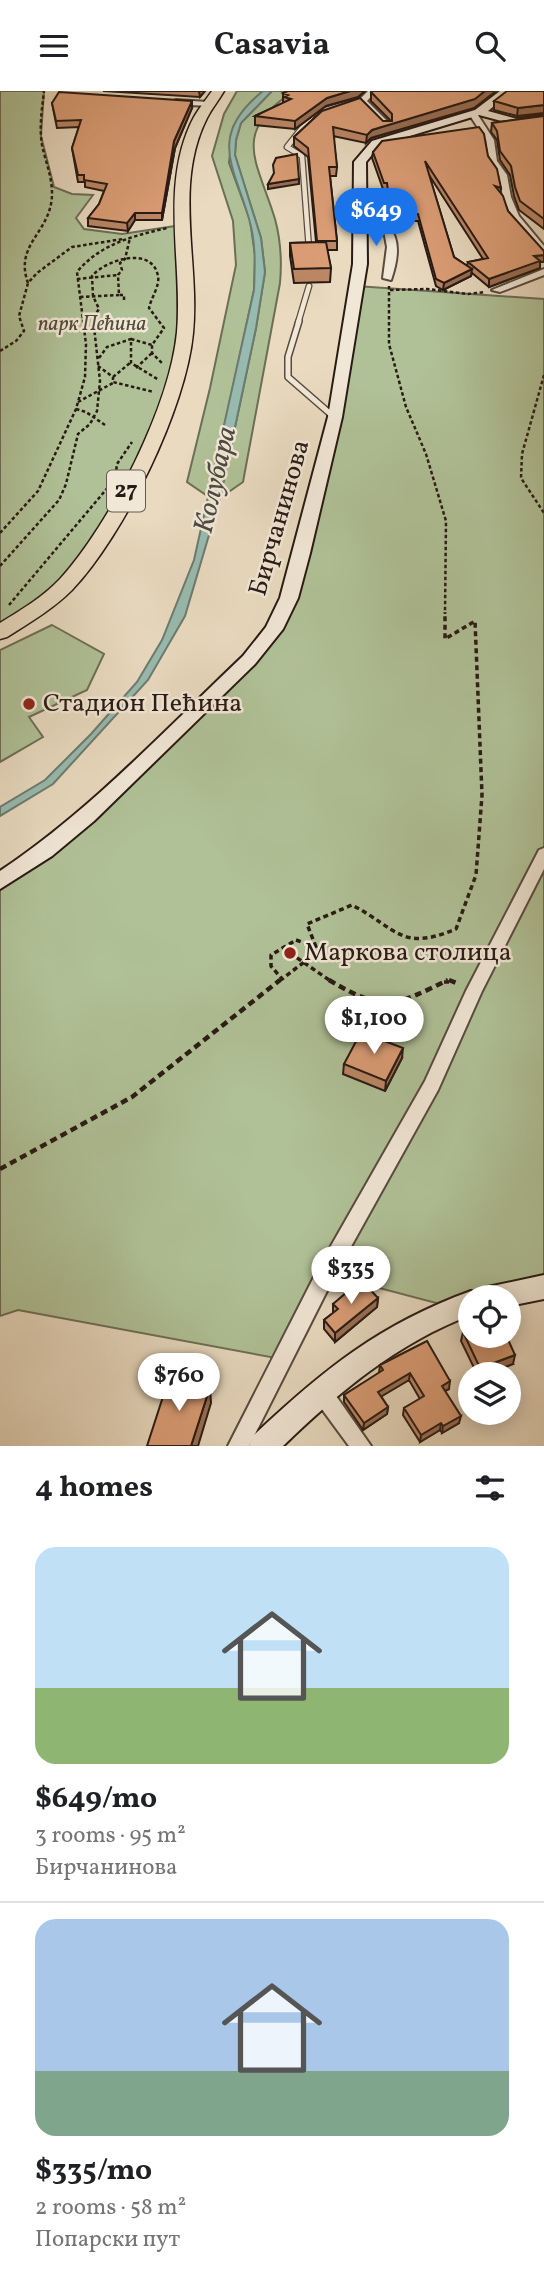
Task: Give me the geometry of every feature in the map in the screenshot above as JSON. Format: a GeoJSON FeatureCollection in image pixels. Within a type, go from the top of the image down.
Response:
{"type":"FeatureCollection","features":[{"type":"Feature","properties":{"kind":"main road","name":"27"},"geometry":{"type":"LineString","coordinates":[[0,632],[52,596],[80,568],[139,468],[178,374],[185,333],[183,175],[188,147],[208,104],[218,91]]}},
{"type":"Feature","properties":{"kind":"main road"},"geometry":{"type":"LineString","coordinates":[[376,143],[476,113],[507,91]]}},
{"type":"Feature","properties":{"kind":"main road"},"geometry":{"type":"LineString","coordinates":[[476,113],[524,122],[544,119]]}},
{"type":"Feature","properties":{"kind":"main road","name":"Бирчанинова"},"geometry":{"type":"LineString","coordinates":[[0,881],[45,851],[88,816],[250,660],[274,629],[289,598],[302,553],[335,417],[360,264],[360,162],[376,143]]}},
{"type":"Feature","properties":{"kind":"main road"},"geometry":{"type":"LineString","coordinates":[[521,1291],[544,1287]]}},
{"type":"Feature","properties":{"kind":"main road"},"geometry":{"type":"LineString","coordinates":[[263,1446],[320,1390],[404,1332],[458,1308]]}},
{"type":"Feature","properties":{"kind":"street"},"geometry":{"type":"LineString","coordinates":[[372,91],[362,101],[387,126]]}},
{"type":"Feature","properties":{"kind":"street"},"geometry":{"type":"LineString","coordinates":[[168,101],[208,104]]}},
{"type":"Feature","properties":{"kind":"street"},"geometry":{"type":"LineString","coordinates":[[476,113],[478,128],[490,140],[493,160],[504,179],[507,197],[515,216],[544,252]]}},
{"type":"Feature","properties":{"kind":"street"},"geometry":{"type":"LineString","coordinates":[[478,128],[524,122]]}},
{"type":"Feature","properties":{"kind":"street"},"geometry":{"type":"LineString","coordinates":[[376,143],[450,132]]}},
{"type":"Feature","properties":{"kind":"street"},"geometry":{"type":"LineString","coordinates":[[360,216],[380,221],[389,233],[393,243],[388,278]]}},
{"type":"Feature","properties":{"kind":"street"},"geometry":{"type":"LineString","coordinates":[[497,291],[544,272]]}},
{"type":"Feature","properties":{"kind":"street"},"geometry":{"type":"LineString","coordinates":[[238,1446],[326,1273],[432,1085],[474,991],[544,854]]}},
{"type":"Feature","properties":{"kind":"street"},"geometry":{"type":"LineString","coordinates":[[320,1390],[361,1446]]}},
{"type":"Feature","properties":{"kind":"lane"},"geometry":{"type":"LineString","coordinates":[[309,250],[302,156],[288,147],[313,114],[338,104],[362,101]]}},
{"type":"Feature","properties":{"kind":"lane"},"geometry":{"type":"LineString","coordinates":[[309,286],[288,357],[288,377],[335,417]]}},
{"type":"Feature","properties":{"kind":"path"},"geometry":{"type":"LineString","coordinates":[[28,283],[22,272],[24,253],[48,214],[54,187],[41,136],[44,91]]}},
{"type":"Feature","properties":{"kind":"path"},"geometry":{"type":"LineString","coordinates":[[0,351],[16,341],[24,331],[19,316],[28,283],[49,263],[72,247],[130,238],[182,225]]}},
{"type":"Feature","properties":{"kind":"path"},"geometry":{"type":"LineString","coordinates":[[119,295],[118,275],[122,270],[120,263],[125,258],[130,238]]}},
{"type":"Feature","properties":{"kind":"path"},"geometry":{"type":"LineString","coordinates":[[0,534],[38,492],[76,409],[85,377],[86,344],[76,272],[83,262],[98,251],[130,238]]}},
{"type":"Feature","properties":{"kind":"path"},"geometry":{"type":"LineString","coordinates":[[92,276],[105,264],[125,258],[143,261],[157,271],[158,285],[149,308],[164,328],[163,334],[152,345],[152,353],[136,368]]}},
{"type":"Feature","properties":{"kind":"path"},"geometry":{"type":"LineString","coordinates":[[77,279],[118,275]]}},
{"type":"Feature","properties":{"kind":"path"},"geometry":{"type":"LineString","coordinates":[[0,566],[59,500],[66,484],[78,434],[89,428],[94,419],[99,390],[93,318],[99,309],[93,296],[92,276]]}},
{"type":"Feature","properties":{"kind":"path"},"geometry":{"type":"LineString","coordinates":[[0,1169],[132,1097],[225,1021],[316,953],[307,924],[352,905],[368,912],[393,933],[409,941],[432,941],[456,929],[476,875],[482,795],[475,621],[445,639],[446,521],[426,454],[406,407],[389,344],[388,278]]}},
{"type":"Feature","properties":{"kind":"path"},"geometry":{"type":"LineString","coordinates":[[390,290],[427,289],[468,295],[497,291]]}},
{"type":"Feature","properties":{"kind":"path"},"geometry":{"type":"LineString","coordinates":[[80,297],[124,295],[124,300]]}},
{"type":"Feature","properties":{"kind":"path"},"geometry":{"type":"LineString","coordinates":[[98,360],[107,347],[131,339],[152,345]]}},
{"type":"Feature","properties":{"kind":"path"},"geometry":{"type":"LineString","coordinates":[[131,339],[131,363],[159,380],[161,374]]}},
{"type":"Feature","properties":{"kind":"path"},"geometry":{"type":"LineString","coordinates":[[152,353],[162,361],[164,367]]}},
{"type":"Feature","properties":{"kind":"path"},"geometry":{"type":"LineString","coordinates":[[78,402],[113,380],[131,363]]}},
{"type":"Feature","properties":{"kind":"path"},"geometry":{"type":"LineString","coordinates":[[98,366],[113,380],[154,393],[150,401]]}},
{"type":"Feature","properties":{"kind":"path"},"geometry":{"type":"LineString","coordinates":[[544,375],[522,454],[521,478],[544,513]]}},
{"type":"Feature","properties":{"kind":"path"},"geometry":{"type":"LineString","coordinates":[[76,409],[86,412],[105,425]]}},
{"type":"Feature","properties":{"kind":"path"},"geometry":{"type":"LineString","coordinates":[[6,608],[115,479],[113,470],[116,462],[127,453],[137,434]]}},
{"type":"Feature","properties":{"kind":"path"},"geometry":{"type":"LineString","coordinates":[[282,979],[271,966],[271,955],[296,940],[316,947]]}},
{"type":"Feature","properties":{"kind":"path"},"geometry":{"type":"LineString","coordinates":[[290,953],[302,964],[368,999],[389,1005],[448,980],[474,991]]}},
{"type":"Feature","properties":{"kind":"green space","name":"парк Пећина"},"geometry":{"type":"Polygon","coordinates":[[[0,91],[44,91],[41,136],[54,187],[72,194],[93,195],[76,218],[84,229],[122,234],[182,225],[178,374],[92,554],[0,631],[0,91]]]}},
{"type":"Feature","properties":{"kind":"green space"},"geometry":{"type":"Polygon","coordinates":[[[237,91],[263,91],[233,127],[229,163],[250,220],[255,255],[254,290],[209,497],[187,482],[236,265],[233,221],[212,156],[224,114],[237,91]]]}},
{"type":"Feature","properties":{"kind":"green space"},"geometry":{"type":"Polygon","coordinates":[[[272,91],[294,91],[274,106],[261,121],[255,135],[256,165],[277,227],[280,283],[243,482],[220,498],[256,328],[265,272],[261,238],[235,155],[236,140],[241,123],[272,91]]]}},
{"type":"Feature","properties":{"kind":"green space"},"geometry":{"type":"Polygon","coordinates":[[[356,286],[544,299],[544,1287],[521,1290],[521,1285],[458,1285],[458,1306],[455,1308],[326,1274],[281,1359],[18,1310],[0,1316],[0,881],[45,851],[249,660],[289,598],[356,286]]]}},
{"type":"Feature","properties":{"kind":"green space","name":"Стадион Пећина"},"geometry":{"type":"Polygon","coordinates":[[[52,625],[104,654],[87,690],[29,717],[43,737],[0,762],[0,650],[52,625]]]}},
{"type":"Feature","properties":{"kind":"water","name":"Колубара"},"geometry":{"type":"Polygon","coordinates":[[[263,91],[272,91],[241,123],[235,155],[261,238],[265,272],[256,328],[220,498],[185,616],[148,680],[53,784],[0,816],[0,807],[45,780],[137,682],[162,640],[194,560],[254,290],[253,236],[232,167],[230,137],[235,123],[246,107],[263,91]]]}},
{"type":"Feature","properties":{"kind":"building"},"geometry":{"type":"Polygon","coordinates":[[[350,91],[327,98],[295,121],[255,116],[291,99],[284,97],[288,95],[283,93],[350,91]]]}},
{"type":"Feature","properties":{"kind":"building"},"geometry":{"type":"Polygon","coordinates":[[[372,91],[485,91],[475,99],[372,130],[367,135],[333,127],[337,167],[329,167],[337,241],[317,241],[308,148],[294,137],[322,111],[360,98],[383,121],[392,121],[392,114],[372,91]]]}},
{"type":"Feature","properties":{"kind":"building"},"geometry":{"type":"Polygon","coordinates":[[[507,91],[544,91],[544,105],[518,108],[494,101],[507,91]]]}},
{"type":"Feature","properties":{"kind":"building"},"geometry":{"type":"Polygon","coordinates":[[[59,92],[192,101],[174,141],[162,213],[135,213],[127,223],[88,218],[99,204],[107,184],[84,180],[84,175],[78,175],[72,148],[81,120],[56,121],[52,103],[59,92]]]}},
{"type":"Feature","properties":{"kind":"building"},"geometry":{"type":"Polygon","coordinates":[[[544,116],[544,219],[520,201],[511,166],[500,151],[497,131],[492,123],[544,116]]]}},
{"type":"Feature","properties":{"kind":"building"},"geometry":{"type":"Polygon","coordinates":[[[479,127],[484,134],[488,156],[497,169],[501,188],[495,186],[503,196],[508,211],[544,251],[544,255],[534,256],[540,261],[489,279],[468,262],[488,258],[425,161],[454,257],[472,269],[444,283],[436,279],[418,214],[413,214],[412,204],[394,201],[393,192],[388,192],[387,183],[384,183],[373,152],[382,141],[479,127]]]}},
{"type":"Feature","properties":{"kind":"building"},"geometry":{"type":"Polygon","coordinates":[[[297,154],[299,179],[268,184],[274,173],[276,158],[297,154]]]}},
{"type":"Feature","properties":{"kind":"building"},"geometry":{"type":"Polygon","coordinates":[[[326,242],[331,268],[294,269],[290,243],[326,242]]]}},
{"type":"Feature","properties":{"kind":"building"},"geometry":{"type":"Polygon","coordinates":[[[361,1032],[403,1048],[386,1081],[344,1064],[361,1032]]]}},
{"type":"Feature","properties":{"kind":"building"},"geometry":{"type":"Polygon","coordinates":[[[361,1280],[378,1298],[335,1333],[324,1320],[338,1309],[333,1304],[361,1280]]]}},
{"type":"Feature","properties":{"kind":"building"},"geometry":{"type":"Polygon","coordinates":[[[427,1341],[450,1381],[442,1386],[458,1411],[458,1418],[443,1426],[441,1423],[421,1435],[404,1408],[424,1396],[410,1373],[378,1392],[388,1407],[364,1423],[344,1395],[383,1370],[380,1365],[427,1341]]]}},
{"type":"Feature","properties":{"kind":"building"},"geometry":{"type":"Polygon","coordinates":[[[471,1348],[512,1348],[515,1355],[496,1362],[477,1362],[471,1348]]]}},
{"type":"Feature","properties":{"kind":"building"},"geometry":{"type":"Polygon","coordinates":[[[170,1375],[210,1387],[191,1446],[147,1446],[170,1375]]]}},
{"type":"Feature","properties":{"kind":"place","name":"Стадион Пећина"},"geometry":{"type":"Point","coordinates":[29,704]}},
{"type":"Feature","properties":{"kind":"place","name":"Маркова столица"},"geometry":{"type":"Point","coordinates":[290,953]}}]}
